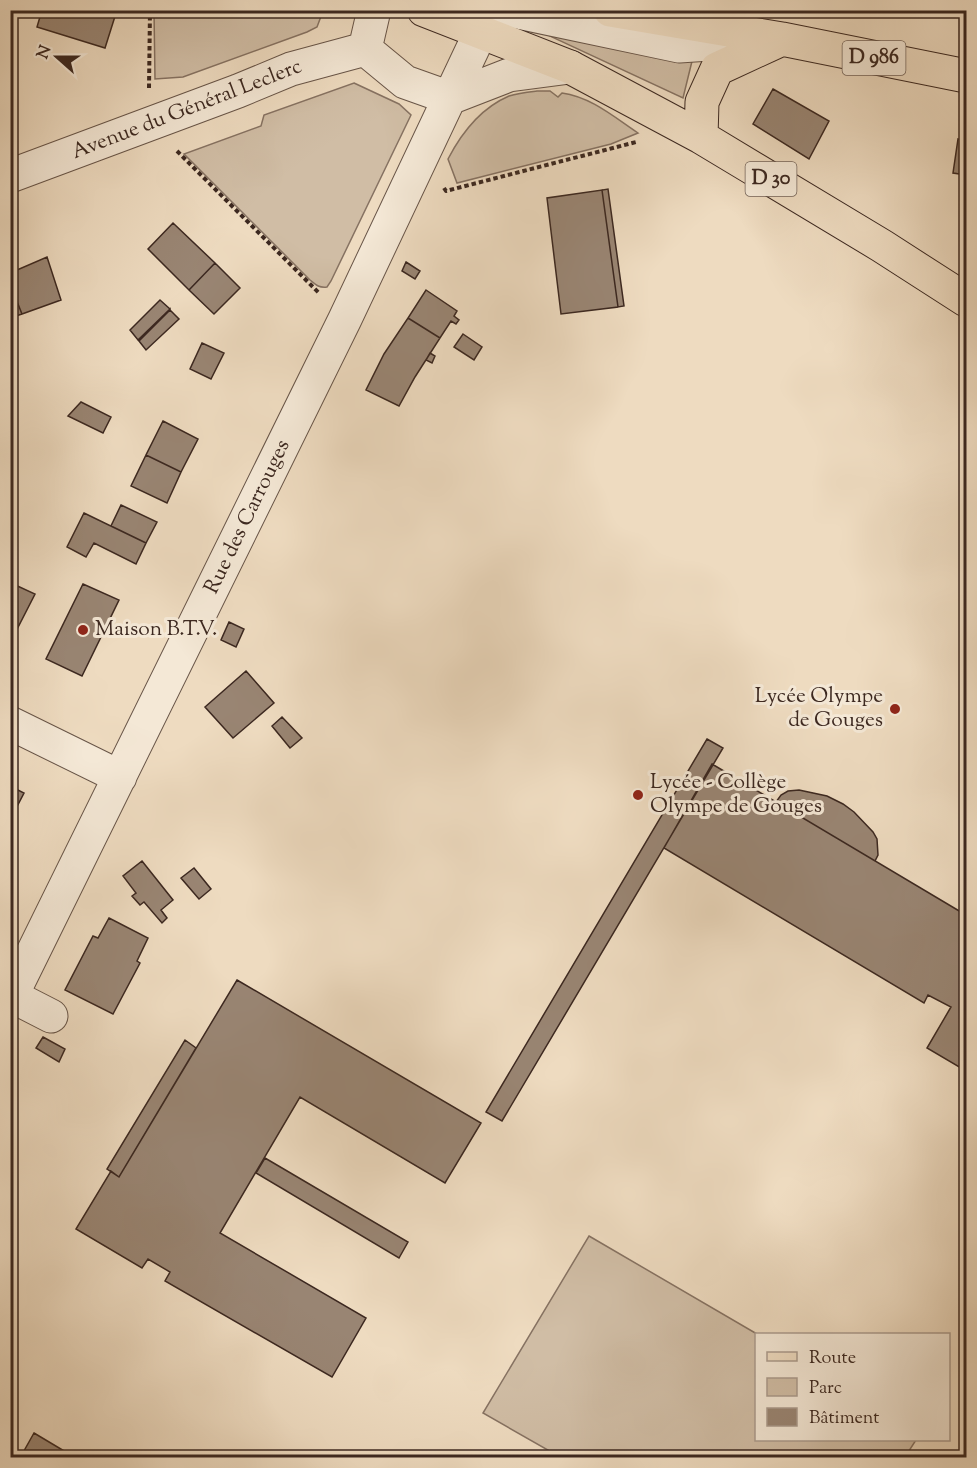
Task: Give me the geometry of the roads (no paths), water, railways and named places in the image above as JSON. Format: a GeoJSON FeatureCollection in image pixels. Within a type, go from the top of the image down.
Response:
{"type":"FeatureCollection","features":[{"type":"Feature","properties":{"kind":"main road","name":"D 986"},"geometry":{"type":"LineString","coordinates":[[610,10],[782,39],[966,76]]}},
{"type":"Feature","properties":{"kind":"main road"},"geometry":{"type":"LineString","coordinates":[[430,12],[486,22]]}},
{"type":"Feature","properties":{"kind":"main road","name":"D 30"},"geometry":{"type":"LineString","coordinates":[[486,22],[701,137],[882,246],[966,300]]}},
{"type":"Feature","properties":{"kind":"main road"},"geometry":{"type":"LineString","coordinates":[[701,137],[702,102],[717,69],[782,39]]}},
{"type":"Feature","properties":{"kind":"street"},"geometry":{"type":"LineString","coordinates":[[374,10],[365,49],[405,82],[450,98],[509,75],[570,67]]}},
{"type":"Feature","properties":{"kind":"street"},"geometry":{"type":"LineString","coordinates":[[508,10],[679,46],[782,39]]}},
{"type":"Feature","properties":{"kind":"street","name":"Rue des Carrouges"},"geometry":{"type":"LineString","coordinates":[[11,998],[345,319],[486,22]]}},
{"type":"Feature","properties":{"kind":"street","name":"Avenue du Général Leclerc"},"geometry":{"type":"LineString","coordinates":[[10,176],[291,69],[365,49]]}},
{"type":"Feature","properties":{"kind":"street"},"geometry":{"type":"LineString","coordinates":[[10,723],[120,777]]}},
{"type":"Feature","properties":{"kind":"street"},"geometry":{"type":"LineString","coordinates":[[11,998],[51,1016]]}},
{"type":"Feature","properties":{"kind":"place","name":"Maison B.T.V."},"geometry":{"type":"Point","coordinates":[83,630]}},
{"type":"Feature","properties":{"kind":"place","name":"Lycée Olympe de Gouges"},"geometry":{"type":"Point","coordinates":[895,709]}},
{"type":"Feature","properties":{"kind":"place","name":"Lycée - Collège Olympe de Gouges"},"geometry":{"type":"Point","coordinates":[638,795]}}]}
